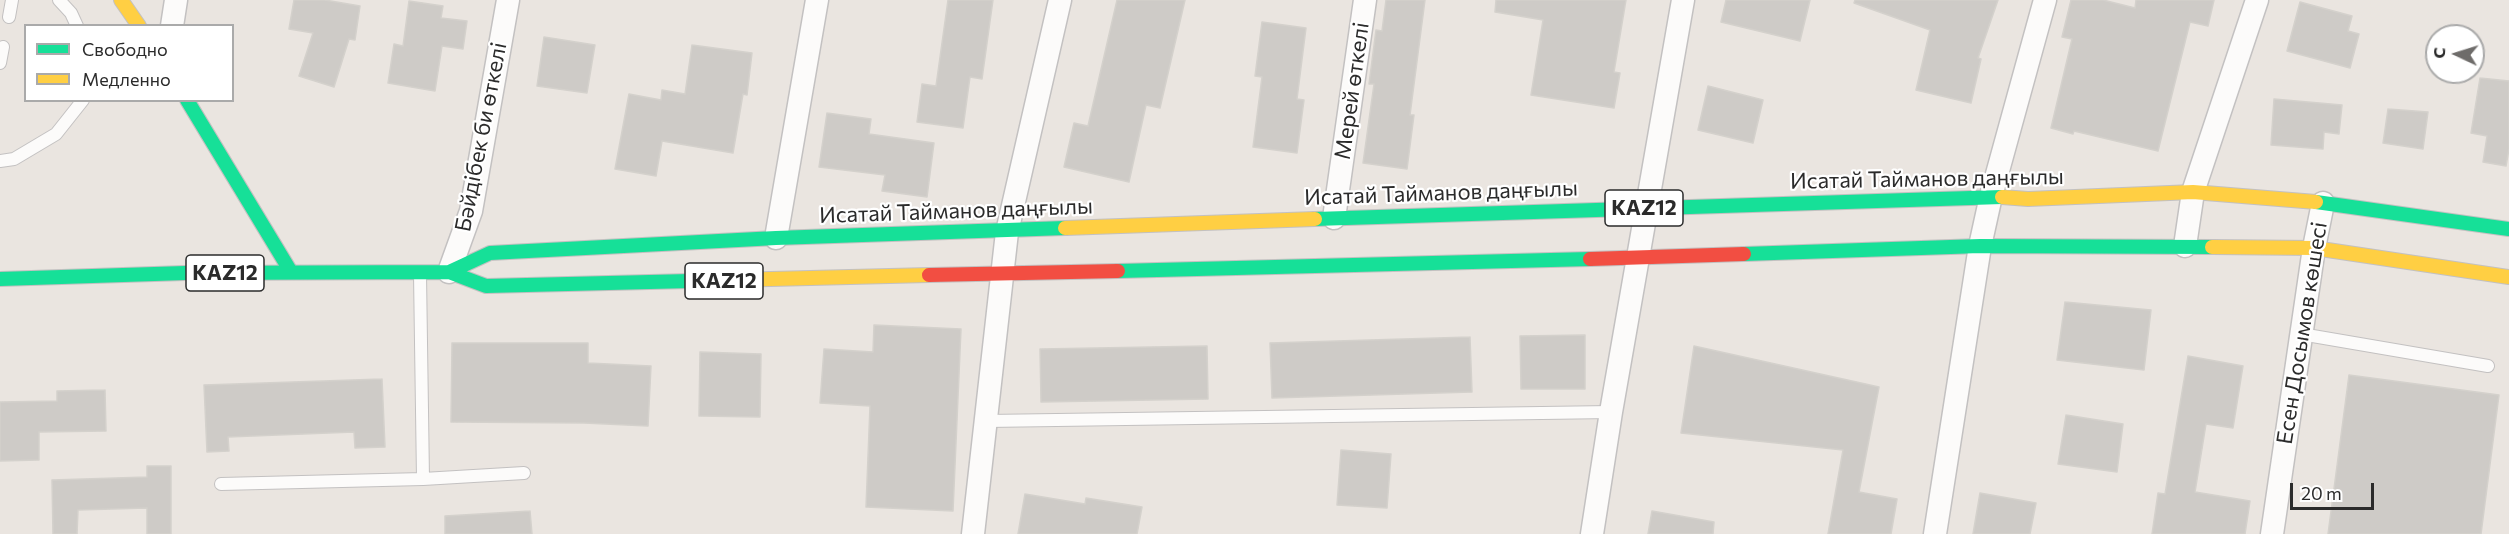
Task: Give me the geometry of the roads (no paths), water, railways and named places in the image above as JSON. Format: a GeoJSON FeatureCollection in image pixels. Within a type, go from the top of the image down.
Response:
{"type":"FeatureCollection","features":[{"type":"Feature","properties":{"kind":"main road"},"geometry":{"type":"LineString","coordinates":[[121,0],[138,24]]}},
{"type":"Feature","properties":{"kind":"main road"},"geometry":{"type":"LineString","coordinates":[[188,102],[291,272]]}},
{"type":"Feature","properties":{"kind":"main road","name":"Исатай Тайманов даңғылы"},"geometry":{"type":"LineString","coordinates":[[449,272],[490,253],[776,238],[1007,232],[1334,218],[1991,196],[2028,199],[2193,192],[2323,203],[2509,229]]}},
{"type":"Feature","properties":{"kind":"main road","name":"Исатай Тайманов даңғылы"},"geometry":{"type":"LineString","coordinates":[[0,279],[291,272],[449,272],[486,286],[1637,258],[1980,246],[2314,248],[2509,277]]}},
{"type":"Feature","properties":{"kind":"street"},"geometry":{"type":"LineString","coordinates":[[172,24],[177,0]]}},
{"type":"Feature","properties":{"kind":"street","name":"Бәйдібек би өткелі"},"geometry":{"type":"LineString","coordinates":[[449,272],[471,211],[508,0]]}},
{"type":"Feature","properties":{"kind":"street"},"geometry":{"type":"LineString","coordinates":[[776,238],[817,0]]}},
{"type":"Feature","properties":{"kind":"street"},"geometry":{"type":"LineString","coordinates":[[973,534],[1007,232],[1060,0]]}},
{"type":"Feature","properties":{"kind":"street","name":"Мерей өткелі"},"geometry":{"type":"LineString","coordinates":[[1334,218],[1365,0]]}},
{"type":"Feature","properties":{"kind":"street"},"geometry":{"type":"LineString","coordinates":[[1592,534],[1637,258],[1683,0]]}},
{"type":"Feature","properties":{"kind":"street"},"geometry":{"type":"LineString","coordinates":[[1935,534],[1980,246],[1991,196],[2045,0]]}},
{"type":"Feature","properties":{"kind":"street"},"geometry":{"type":"LineString","coordinates":[[2185,246],[2193,192],[2257,0]]}},
{"type":"Feature","properties":{"kind":"street","name":"Есен Досымов көшесі"},"geometry":{"type":"LineString","coordinates":[[2272,534],[2314,248],[2323,203]]}},
{"type":"Feature","properties":{"kind":"lane"},"geometry":{"type":"LineString","coordinates":[[9,17],[12,0]]}},
{"type":"Feature","properties":{"kind":"lane"},"geometry":{"type":"LineString","coordinates":[[59,0],[71,13],[76,24]]}},
{"type":"Feature","properties":{"kind":"lane"},"geometry":{"type":"LineString","coordinates":[[0,63],[3,47]]}},
{"type":"Feature","properties":{"kind":"lane"},"geometry":{"type":"LineString","coordinates":[[0,161],[14,159],[56,134],[81,102]]}},
{"type":"Feature","properties":{"kind":"lane"},"geometry":{"type":"LineString","coordinates":[[420,273],[423,479]]}},
{"type":"Feature","properties":{"kind":"lane"},"geometry":{"type":"LineString","coordinates":[[2301,334],[2488,366]]}},
{"type":"Feature","properties":{"kind":"lane"},"geometry":{"type":"LineString","coordinates":[[987,421],[1611,412]]}},
{"type":"Feature","properties":{"kind":"lane"},"geometry":{"type":"LineString","coordinates":[[221,484],[423,479],[524,473]]}}]}
